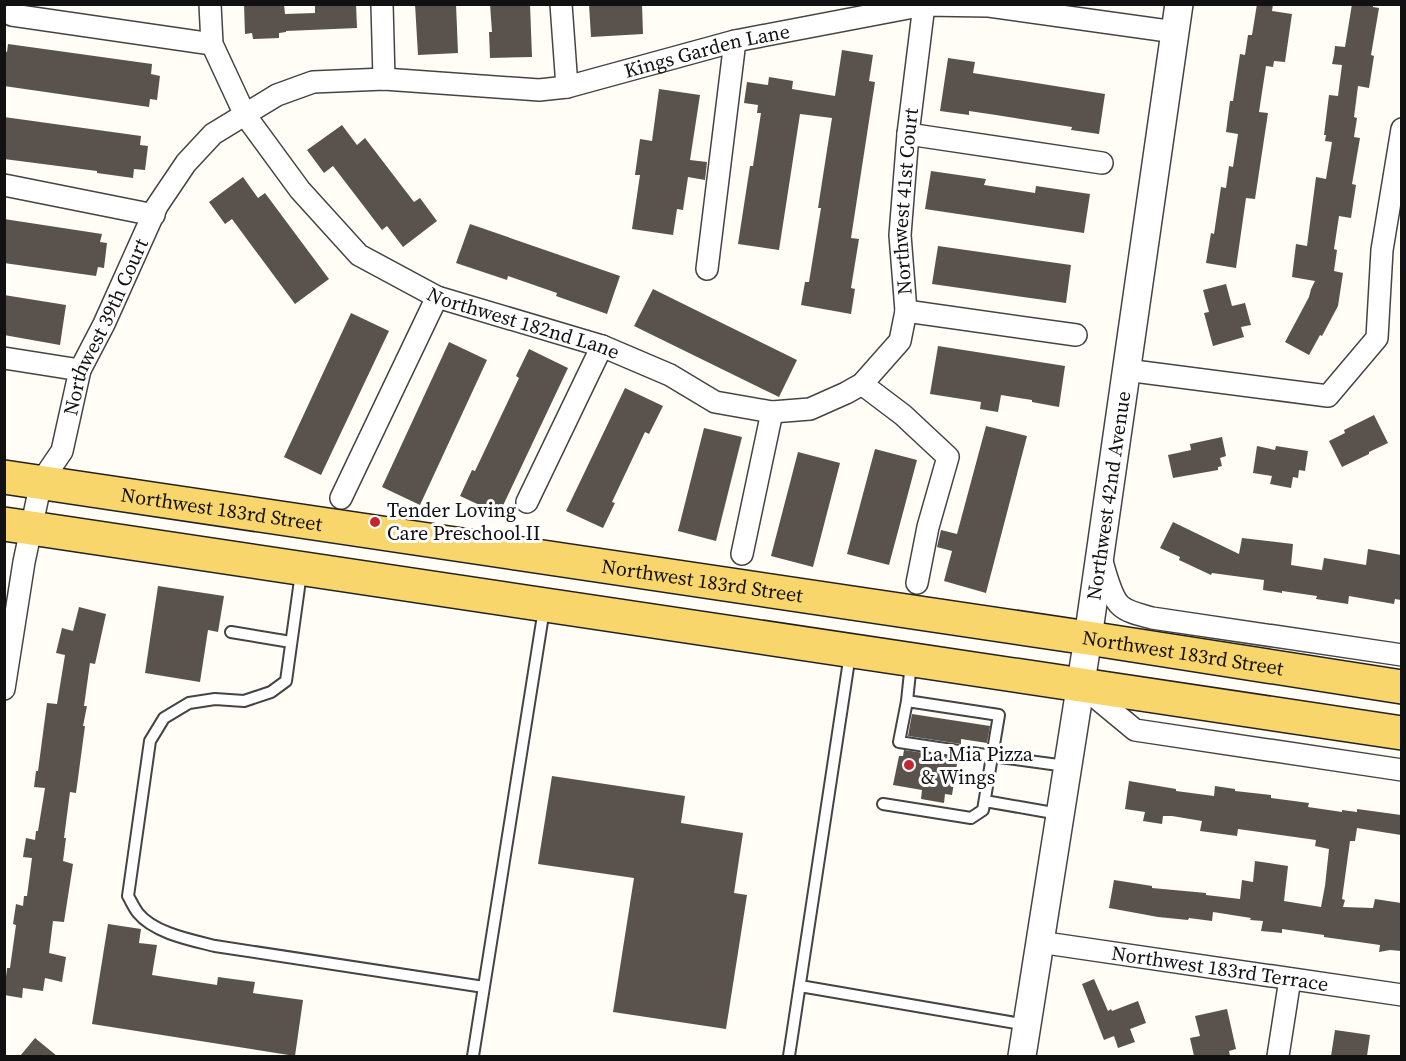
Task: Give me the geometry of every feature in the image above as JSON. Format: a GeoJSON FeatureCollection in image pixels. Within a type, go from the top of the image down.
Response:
{"type":"FeatureCollection","features":[{"type":"Feature","properties":{"kind":"main road","name":"Northwest 183rd Street"},"geometry":{"type":"LineString","coordinates":[[4,477],[1088,638],[1401,687]]}},
{"type":"Feature","properties":{"kind":"main road"},"geometry":{"type":"LineString","coordinates":[[18,526],[1401,733]]}},
{"type":"Feature","properties":{"kind":"street"},"geometry":{"type":"LineString","coordinates":[[210,4],[212,44],[245,115]]}},
{"type":"Feature","properties":{"kind":"street"},"geometry":{"type":"LineString","coordinates":[[382,4],[384,79]]}},
{"type":"Feature","properties":{"kind":"street"},"geometry":{"type":"LineString","coordinates":[[561,4],[567,87]]}},
{"type":"Feature","properties":{"kind":"street","name":"Northwest 42nd Avenue"},"geometry":{"type":"LineString","coordinates":[[1022,1056],[1081,685],[1179,4]]}},
{"type":"Feature","properties":{"kind":"street","name":"Kings Garden Lane"},"geometry":{"type":"LineString","coordinates":[[245,115],[277,95],[313,82],[384,79],[539,90],[567,87],[735,41],[924,5],[990,5],[1175,32]]}},
{"type":"Feature","properties":{"kind":"street","name":"Northwest 41st Court"},"geometry":{"type":"LineString","coordinates":[[862,384],[900,340],[906,311],[900,236],[908,134],[924,5]]}},
{"type":"Feature","properties":{"kind":"street"},"geometry":{"type":"LineString","coordinates":[[12,15],[212,44]]}},
{"type":"Feature","properties":{"kind":"street"},"geometry":{"type":"LineString","coordinates":[[706,269],[735,41]]}},
{"type":"Feature","properties":{"kind":"street","name":"Northwest 39th Court"},"geometry":{"type":"LineString","coordinates":[[4,689],[18,526],[41,482],[62,451],[80,370],[104,324],[157,206],[186,163],[213,134],[245,115]]}},
{"type":"Feature","properties":{"kind":"street","name":"Northwest 182nd Lane"},"geometry":{"type":"LineString","coordinates":[[245,115],[300,190],[359,255],[437,297],[602,346],[670,375],[715,402],[772,412],[810,409],[862,384]]}},
{"type":"Feature","properties":{"kind":"street"},"geometry":{"type":"LineString","coordinates":[[1126,370],[1328,396],[1377,338],[1382,250],[1401,129]]}},
{"type":"Feature","properties":{"kind":"street"},"geometry":{"type":"LineString","coordinates":[[908,134],[1102,163]]}},
{"type":"Feature","properties":{"kind":"street"},"geometry":{"type":"LineString","coordinates":[[4,185],[154,215]]}},
{"type":"Feature","properties":{"kind":"street"},"geometry":{"type":"LineString","coordinates":[[341,498],[437,297]]}},
{"type":"Feature","properties":{"kind":"street"},"geometry":{"type":"LineString","coordinates":[[906,311],[1076,335]]}},
{"type":"Feature","properties":{"kind":"street"},"geometry":{"type":"LineString","coordinates":[[527,502],[602,346]]}},
{"type":"Feature","properties":{"kind":"street"},"geometry":{"type":"LineString","coordinates":[[4,358],[80,370]]}},
{"type":"Feature","properties":{"kind":"street"},"geometry":{"type":"LineString","coordinates":[[862,384],[903,416],[948,458],[928,527],[917,583]]}},
{"type":"Feature","properties":{"kind":"street"},"geometry":{"type":"LineString","coordinates":[[742,554],[772,412]]}},
{"type":"Feature","properties":{"kind":"street"},"geometry":{"type":"LineString","coordinates":[[1100,554],[1113,595],[1120,606],[1134,612],[1152,618],[1401,655]]}},
{"type":"Feature","properties":{"kind":"street"},"geometry":{"type":"LineString","coordinates":[[1081,685],[1135,730],[1401,770]]}},
{"type":"Feature","properties":{"kind":"street","name":"Northwest 183rd Terrace"},"geometry":{"type":"LineString","coordinates":[[1039,942],[1401,995]]}},
{"type":"Feature","properties":{"kind":"street"},"geometry":{"type":"LineString","coordinates":[[1278,1056],[1290,979]]}},
{"type":"Feature","properties":{"kind":"lane"},"geometry":{"type":"LineString","coordinates":[[302,568],[286,681],[271,692],[244,701],[214,699],[189,702],[164,718],[150,741],[128,896],[138,913],[152,924],[180,937],[215,946],[484,987]]}},
{"type":"Feature","properties":{"kind":"lane"},"geometry":{"type":"LineString","coordinates":[[473,1056],[545,605]]}},
{"type":"Feature","properties":{"kind":"lane"},"geometry":{"type":"LineString","coordinates":[[231,632],[291,642]]}},
{"type":"Feature","properties":{"kind":"lane"},"geometry":{"type":"LineString","coordinates":[[789,1056],[850,650]]}},
{"type":"Feature","properties":{"kind":"lane"},"geometry":{"type":"LineString","coordinates":[[912,660],[899,742],[1068,766]]}},
{"type":"Feature","properties":{"kind":"lane"},"geometry":{"type":"LineString","coordinates":[[883,804],[971,818],[983,810],[999,715],[907,701]]}},
{"type":"Feature","properties":{"kind":"lane"},"geometry":{"type":"LineString","coordinates":[[985,801],[1060,814]]}},
{"type":"Feature","properties":{"kind":"lane"},"geometry":{"type":"LineString","coordinates":[[800,986],[1027,1025]]}},
{"type":"Feature","properties":{"kind":"building"},"geometry":{"type":"Polygon","coordinates":[[[244,4],[284,4],[285,14],[315,13],[315,4],[356,4],[357,28],[286,31],[279,33],[279,38],[253,39],[252,33],[245,34],[244,4]]]}},
{"type":"Feature","properties":{"kind":"building"},"geometry":{"type":"Polygon","coordinates":[[[415,4],[456,4],[458,53],[418,55],[415,4]]]}},
{"type":"Feature","properties":{"kind":"building"},"geometry":{"type":"Polygon","coordinates":[[[490,4],[530,4],[532,57],[490,58],[489,32],[492,32],[490,4]]]}},
{"type":"Feature","properties":{"kind":"building"},"geometry":{"type":"Polygon","coordinates":[[[589,4],[642,4],[643,34],[591,37],[589,4]]]}},
{"type":"Feature","properties":{"kind":"building"},"geometry":{"type":"Polygon","coordinates":[[[1257,4],[1273,4],[1272,11],[1292,14],[1285,62],[1274,61],[1273,67],[1266,66],[1259,112],[1268,113],[1255,199],[1246,198],[1236,268],[1206,263],[1211,233],[1214,234],[1221,187],[1226,188],[1229,166],[1233,167],[1238,134],[1226,132],[1230,101],[1233,101],[1240,54],[1245,55],[1248,35],[1252,35],[1257,4]]]}},
{"type":"Feature","properties":{"kind":"building"},"geometry":{"type":"Polygon","coordinates":[[[1352,4],[1373,4],[1373,7],[1379,8],[1371,55],[1374,56],[1369,88],[1358,86],[1354,137],[1360,138],[1352,184],[1356,185],[1351,218],[1339,216],[1334,249],[1337,250],[1334,271],[1343,273],[1338,306],[1309,355],[1285,342],[1315,281],[1292,277],[1296,244],[1307,246],[1316,177],[1326,179],[1332,142],[1325,141],[1326,135],[1324,135],[1329,95],[1338,96],[1342,65],[1332,64],[1335,46],[1345,47],[1352,4]]]}},
{"type":"Feature","properties":{"kind":"building"},"geometry":{"type":"Polygon","coordinates":[[[8,44],[152,64],[151,74],[160,76],[157,100],[150,99],[149,107],[4,86],[4,51],[7,52],[8,44]]]}},
{"type":"Feature","properties":{"kind":"building"},"geometry":{"type":"Polygon","coordinates":[[[842,50],[873,55],[869,81],[875,82],[851,238],[859,239],[851,288],[855,289],[851,314],[801,305],[805,282],[809,282],[832,118],[800,114],[779,250],[738,244],[761,113],[757,113],[758,105],[744,103],[747,82],[768,85],[769,77],[793,81],[792,89],[835,96],[842,50]]]}},
{"type":"Feature","properties":{"kind":"building"},"geometry":{"type":"Polygon","coordinates":[[[948,58],[975,62],[973,73],[1105,94],[1099,134],[1071,130],[1072,127],[969,111],[969,115],[940,111],[948,58]]]}},
{"type":"Feature","properties":{"kind":"building"},"geometry":{"type":"Polygon","coordinates":[[[659,89],[700,95],[690,160],[707,162],[705,180],[688,177],[683,210],[677,209],[673,235],[632,229],[640,175],[635,175],[640,139],[652,141],[659,89]]]}},
{"type":"Feature","properties":{"kind":"building"},"geometry":{"type":"Polygon","coordinates":[[[4,117],[141,136],[140,145],[148,146],[145,170],[134,169],[133,178],[4,159],[4,117]]]}},
{"type":"Feature","properties":{"kind":"building"},"geometry":{"type":"Polygon","coordinates":[[[342,125],[357,145],[365,138],[414,202],[420,198],[437,221],[403,247],[387,226],[382,230],[333,166],[324,173],[307,150],[342,125]]]}},
{"type":"Feature","properties":{"kind":"building"},"geometry":{"type":"Polygon","coordinates":[[[931,171],[986,179],[984,185],[1035,193],[1036,186],[1090,194],[1084,233],[925,209],[931,171]]]}},
{"type":"Feature","properties":{"kind":"building"},"geometry":{"type":"Polygon","coordinates":[[[243,177],[258,198],[265,193],[329,279],[295,304],[232,219],[225,224],[209,202],[243,177]]]}},
{"type":"Feature","properties":{"kind":"building"},"geometry":{"type":"Polygon","coordinates":[[[4,219],[102,234],[100,242],[107,243],[104,268],[98,267],[96,276],[4,263],[4,219]]]}},
{"type":"Feature","properties":{"kind":"building"},"geometry":{"type":"Polygon","coordinates":[[[470,224],[620,276],[607,314],[508,276],[507,280],[456,263],[470,224]]]}},
{"type":"Feature","properties":{"kind":"building"},"geometry":{"type":"Polygon","coordinates":[[[938,246],[1071,265],[1066,303],[932,284],[938,246]]]}},
{"type":"Feature","properties":{"kind":"building"},"geometry":{"type":"Polygon","coordinates":[[[1226,284],[1232,306],[1245,303],[1251,325],[1241,327],[1244,337],[1213,346],[1204,313],[1209,312],[1203,290],[1226,284]]]}},
{"type":"Feature","properties":{"kind":"building"},"geometry":{"type":"Polygon","coordinates":[[[653,289],[797,360],[779,397],[634,326],[653,289]]]}},
{"type":"Feature","properties":{"kind":"building"},"geometry":{"type":"Polygon","coordinates":[[[4,295],[66,305],[60,345],[4,335],[4,295]]]}},
{"type":"Feature","properties":{"kind":"building"},"geometry":{"type":"Polygon","coordinates":[[[351,313],[389,331],[321,475],[284,457],[351,313]]]}},
{"type":"Feature","properties":{"kind":"building"},"geometry":{"type":"Polygon","coordinates":[[[449,342],[487,360],[420,505],[382,487],[449,342]]]}},
{"type":"Feature","properties":{"kind":"building"},"geometry":{"type":"Polygon","coordinates":[[[938,346],[1065,366],[1059,407],[1001,395],[998,412],[980,409],[981,402],[930,394],[938,346]]]}},
{"type":"Feature","properties":{"kind":"building"},"geometry":{"type":"Polygon","coordinates":[[[529,349],[568,368],[499,514],[460,496],[472,470],[475,471],[519,378],[516,376],[529,349]]]}},
{"type":"Feature","properties":{"kind":"building"},"geometry":{"type":"Polygon","coordinates":[[[625,388],[663,406],[649,434],[645,432],[612,502],[615,503],[603,528],[566,511],[625,388]]]}},
{"type":"Feature","properties":{"kind":"building"},"geometry":{"type":"Polygon","coordinates":[[[1374,415],[1388,443],[1342,467],[1329,441],[1345,433],[1344,430],[1374,415]]]}},
{"type":"Feature","properties":{"kind":"building"},"geometry":{"type":"Polygon","coordinates":[[[986,426],[1027,436],[986,593],[944,581],[952,551],[937,547],[941,530],[957,534],[986,426]]]}},
{"type":"Feature","properties":{"kind":"building"},"geometry":{"type":"Polygon","coordinates":[[[704,428],[742,437],[716,541],[678,531],[704,428]]]}},
{"type":"Feature","properties":{"kind":"building"},"geometry":{"type":"Polygon","coordinates":[[[1222,437],[1226,456],[1220,458],[1222,466],[1218,467],[1218,470],[1173,478],[1168,455],[1191,450],[1190,444],[1222,437]]]}},
{"type":"Feature","properties":{"kind":"building"},"geometry":{"type":"Polygon","coordinates":[[[1257,446],[1275,450],[1276,446],[1308,451],[1305,471],[1299,470],[1298,478],[1293,477],[1291,488],[1270,484],[1272,476],[1253,473],[1257,446]]]}},
{"type":"Feature","properties":{"kind":"building"},"geometry":{"type":"Polygon","coordinates":[[[875,449],[917,460],[889,565],[847,554],[875,449]]]}},
{"type":"Feature","properties":{"kind":"building"},"geometry":{"type":"Polygon","coordinates":[[[798,452],[840,463],[813,567],[771,556],[798,452]]]}},
{"type":"Feature","properties":{"kind":"building"},"geometry":{"type":"Polygon","coordinates":[[[1173,522],[1239,554],[1242,538],[1293,544],[1291,565],[1322,570],[1324,558],[1366,565],[1368,549],[1401,555],[1401,600],[1395,599],[1394,604],[1349,596],[1348,604],[1316,599],[1317,596],[1263,590],[1264,580],[1212,573],[1211,575],[1160,548],[1173,522]]]}},
{"type":"Feature","properties":{"kind":"building"},"geometry":{"type":"Polygon","coordinates":[[[158,586],[224,596],[218,632],[208,630],[200,682],[145,673],[158,586]]]}},
{"type":"Feature","properties":{"kind":"building"},"geometry":{"type":"Polygon","coordinates":[[[79,607],[106,614],[95,664],[90,663],[76,793],[70,792],[63,861],[73,864],[64,922],[53,921],[49,953],[66,957],[62,982],[45,978],[43,991],[23,988],[22,998],[4,995],[16,925],[13,924],[16,904],[23,906],[24,896],[27,896],[32,858],[23,857],[26,838],[35,840],[45,788],[34,787],[47,703],[57,704],[65,655],[56,653],[62,628],[73,631],[79,607]]]}},
{"type":"Feature","properties":{"kind":"building"},"geometry":{"type":"Polygon","coordinates":[[[912,714],[990,726],[987,743],[961,739],[961,744],[908,736],[912,714]]]}},
{"type":"Feature","properties":{"kind":"building"},"geometry":{"type":"Polygon","coordinates":[[[904,750],[958,758],[952,795],[945,794],[944,803],[921,799],[922,790],[893,785],[899,756],[903,756],[904,750]]]}},
{"type":"Feature","properties":{"kind":"building"},"geometry":{"type":"Polygon","coordinates":[[[552,776],[685,796],[681,823],[743,833],[734,893],[747,895],[726,1029],[613,1012],[634,878],[538,864],[552,776]]]}},
{"type":"Feature","properties":{"kind":"building"},"geometry":{"type":"Polygon","coordinates":[[[1129,781],[1214,796],[1215,786],[1271,795],[1271,798],[1309,803],[1308,807],[1342,812],[1342,810],[1357,812],[1357,809],[1401,815],[1401,835],[1357,828],[1355,841],[1350,841],[1342,899],[1345,900],[1343,907],[1373,908],[1375,899],[1401,903],[1401,951],[1379,952],[1380,945],[1282,929],[1282,933],[1261,931],[1263,921],[1213,912],[1212,921],[1158,917],[1109,908],[1114,880],[1152,886],[1152,888],[1240,899],[1242,880],[1253,882],[1255,861],[1288,866],[1284,901],[1321,907],[1325,886],[1329,849],[1315,846],[1316,840],[1238,829],[1237,836],[1200,831],[1202,821],[1172,816],[1163,816],[1162,824],[1143,821],[1145,812],[1125,809],[1129,781]]]}},
{"type":"Feature","properties":{"kind":"building"},"geometry":{"type":"Polygon","coordinates":[[[108,924],[141,929],[139,943],[157,945],[152,975],[217,985],[218,977],[255,982],[253,993],[303,1000],[295,1056],[92,1024],[108,924]]]}},
{"type":"Feature","properties":{"kind":"building"},"geometry":{"type":"Polygon","coordinates":[[[1094,979],[1108,1011],[1138,1001],[1146,1023],[1130,1029],[1135,1042],[1118,1048],[1114,1036],[1104,1040],[1082,984],[1094,979]]]}},
{"type":"Feature","properties":{"kind":"building"},"geometry":{"type":"Polygon","coordinates":[[[1227,1009],[1236,1049],[1229,1051],[1230,1056],[1194,1056],[1190,1038],[1200,1036],[1195,1016],[1227,1009]]]}},
{"type":"Feature","properties":{"kind":"building"},"geometry":{"type":"Polygon","coordinates":[[[1335,1030],[1370,1035],[1367,1056],[1331,1056],[1335,1030]]]}},
{"type":"Feature","properties":{"kind":"building"},"geometry":{"type":"Polygon","coordinates":[[[35,1038],[57,1056],[20,1056],[35,1038]]]}},
{"type":"Feature","properties":{"kind":"place","name":"Tender Loving Care Preschool II"},"geometry":{"type":"Point","coordinates":[375,522]}},
{"type":"Feature","properties":{"kind":"place","name":"La Mia Pizza & Wings"},"geometry":{"type":"Point","coordinates":[909,765]}}]}
